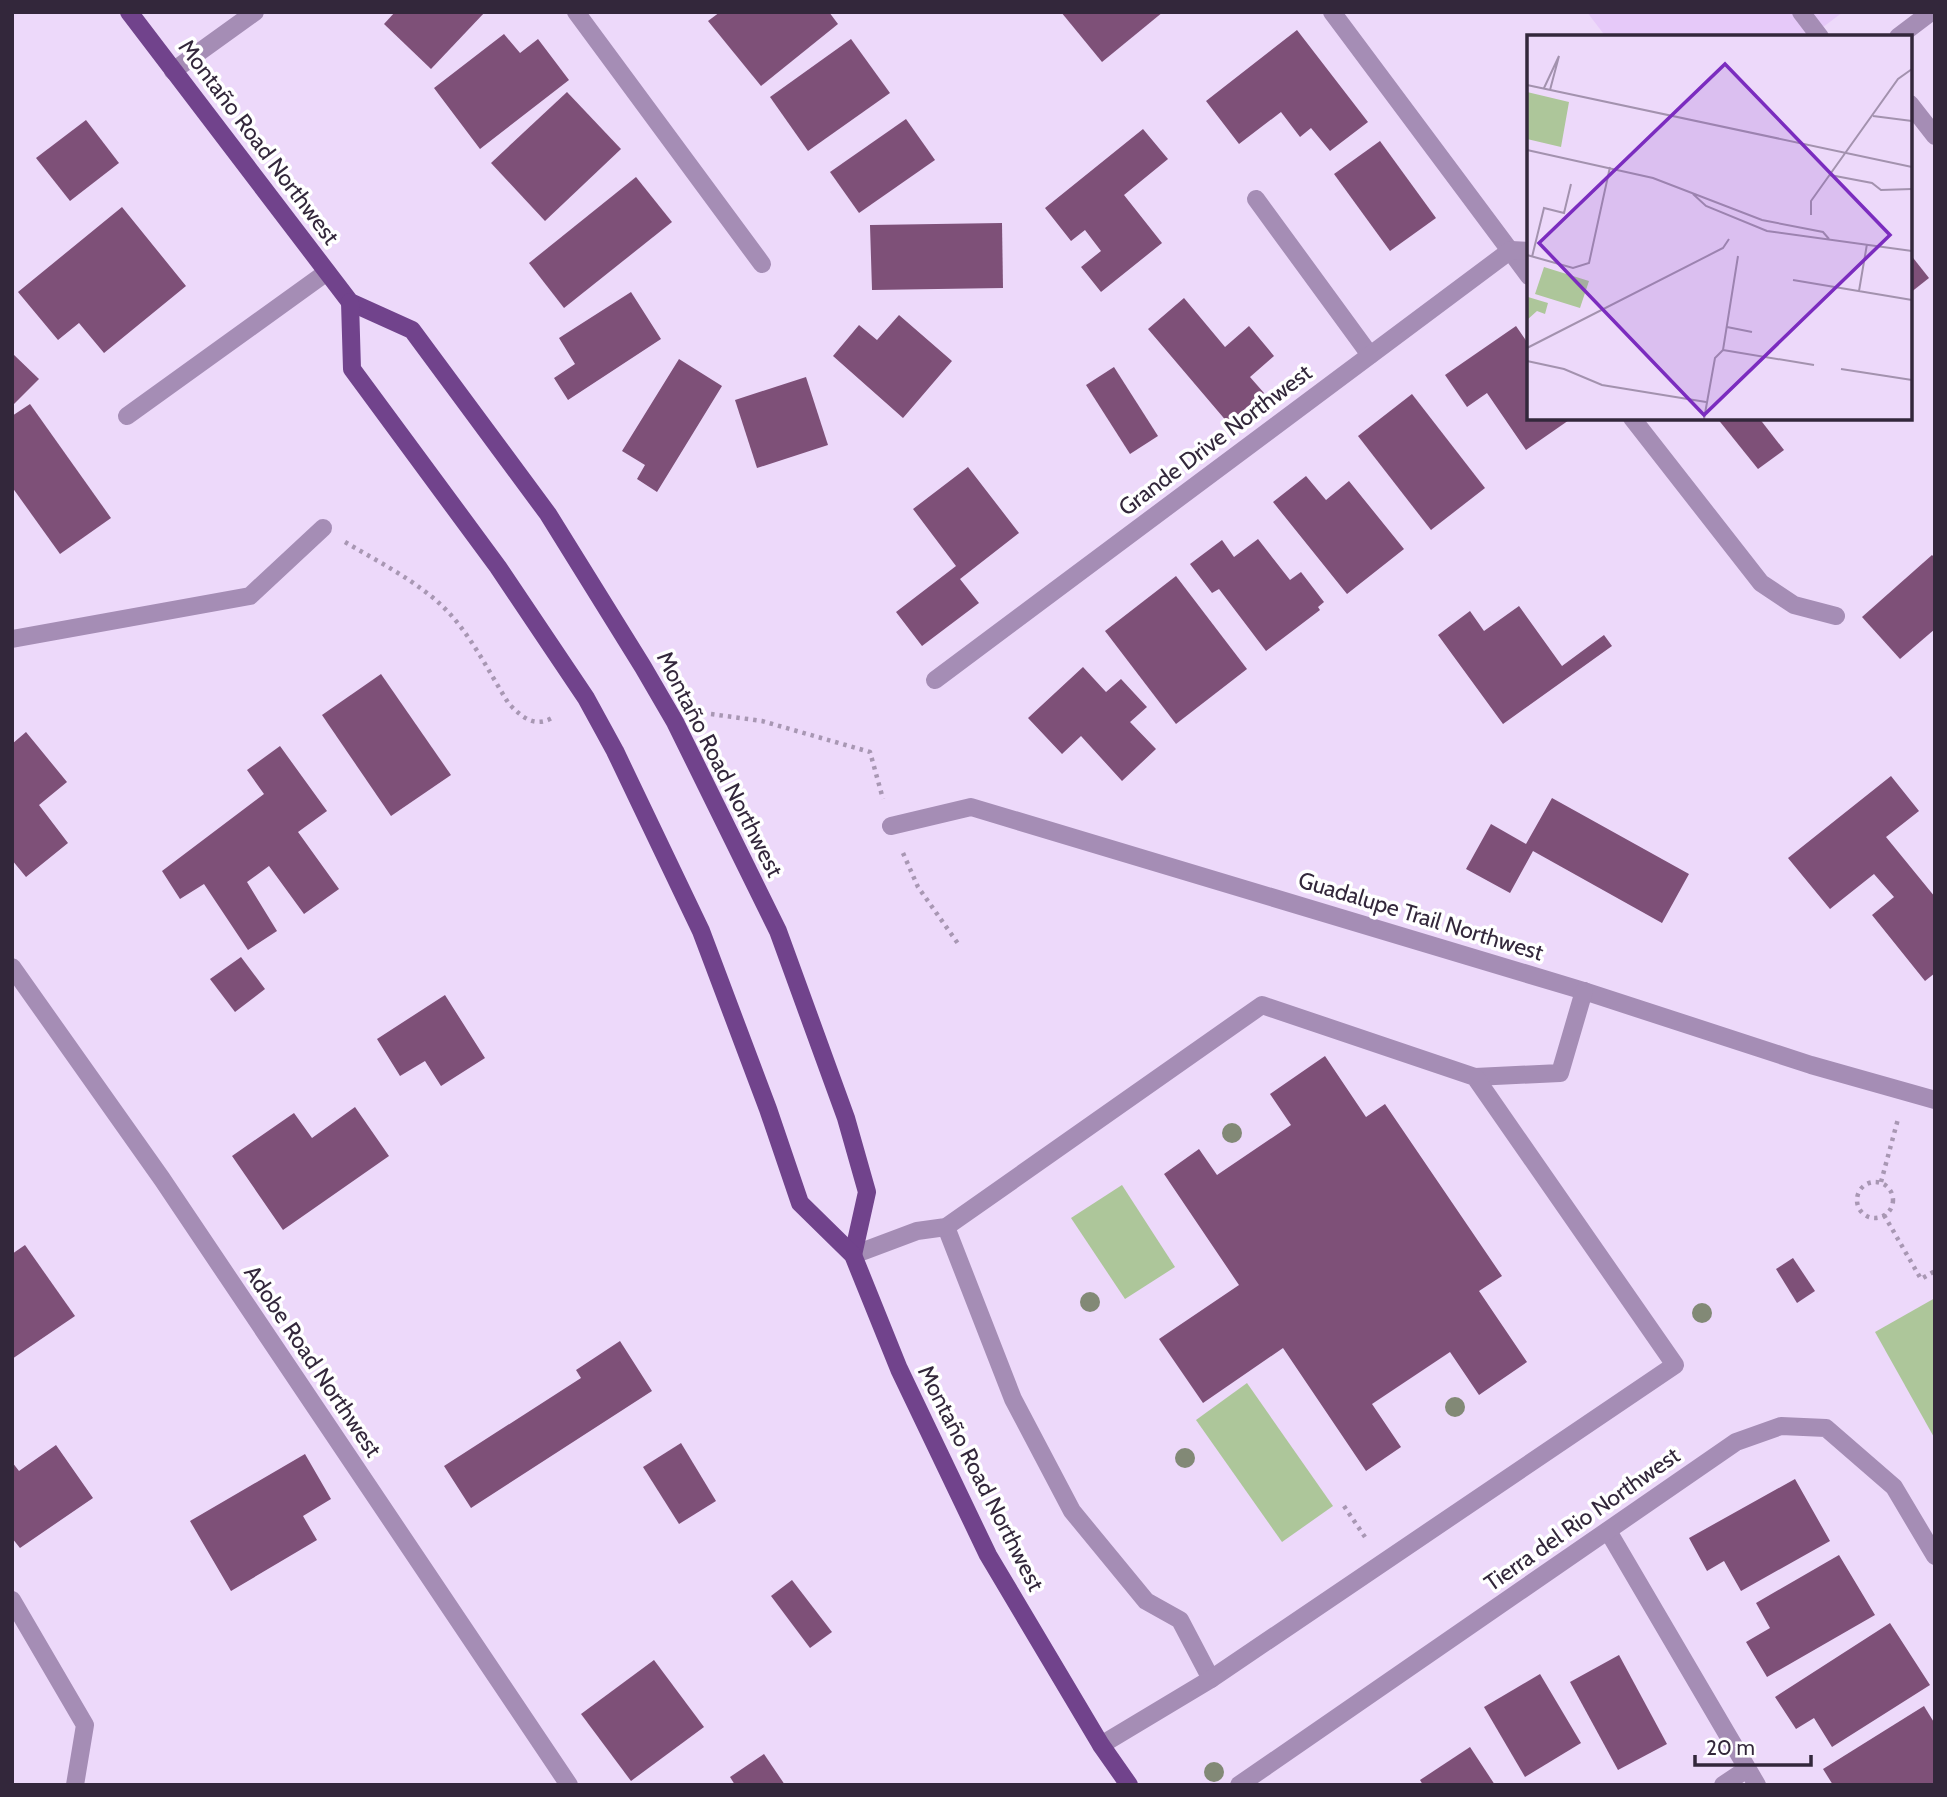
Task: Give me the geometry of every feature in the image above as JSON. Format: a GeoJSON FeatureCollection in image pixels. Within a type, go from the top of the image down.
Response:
{"type":"FeatureCollection","features":[{"type":"Feature","properties":{"kind":"main road","name":"Montaño Road Northwest"},"geometry":{"type":"LineString","coordinates":[[128,12],[350,302],[412,330],[548,514],[675,722],[778,931],[845,1118],[867,1192],[853,1255]]}},
{"type":"Feature","properties":{"kind":"main road","name":"Montaño Road Northwest"},"geometry":{"type":"LineString","coordinates":[[350,302],[352,369],[498,567],[586,698],[615,751],[701,930],[800,1203],[853,1255],[899,1369],[988,1555],[1101,1745],[1129,1785]]}},
{"type":"Feature","properties":{"kind":"street"},"geometry":{"type":"LineString","coordinates":[[173,71],[255,12]]}},
{"type":"Feature","properties":{"kind":"street"},"geometry":{"type":"LineString","coordinates":[[576,12],[762,264]]}},
{"type":"Feature","properties":{"kind":"street"},"geometry":{"type":"LineString","coordinates":[[1332,12],[1520,251],[1527,270]]}},
{"type":"Feature","properties":{"kind":"street"},"geometry":{"type":"LineString","coordinates":[[1801,12],[1818,35]]}},
{"type":"Feature","properties":{"kind":"street"},"geometry":{"type":"LineString","coordinates":[[1901,35],[1931,12]]}},
{"type":"Feature","properties":{"kind":"street"},"geometry":{"type":"LineString","coordinates":[[1912,107],[1935,136]]}},
{"type":"Feature","properties":{"kind":"street"},"geometry":{"type":"LineString","coordinates":[[1255,199],[1370,355]]}},
{"type":"Feature","properties":{"kind":"street","name":"Grande Drive Northwest"},"geometry":{"type":"LineString","coordinates":[[934,680],[1370,355],[1520,251]]}},
{"type":"Feature","properties":{"kind":"street"},"geometry":{"type":"LineString","coordinates":[[127,416],[327,272]]}},
{"type":"Feature","properties":{"kind":"street"},"geometry":{"type":"LineString","coordinates":[[1634,420],[1761,583],[1794,605],[1836,616]]}},
{"type":"Feature","properties":{"kind":"street"},"geometry":{"type":"LineString","coordinates":[[12,639],[250,596],[323,528]]}},
{"type":"Feature","properties":{"kind":"street","name":"Guadalupe Trail Northwest"},"geometry":{"type":"LineString","coordinates":[[891,826],[971,807],[1584,990],[1811,1065],[1935,1100]]}},
{"type":"Feature","properties":{"kind":"street","name":"Adobe Road Northwest"},"geometry":{"type":"LineString","coordinates":[[12,967],[162,1179],[569,1785]]}},
{"type":"Feature","properties":{"kind":"street"},"geometry":{"type":"LineString","coordinates":[[853,1255],[917,1231],[946,1227],[1262,1005],[1475,1077],[1560,1073],[1584,990]]}},
{"type":"Feature","properties":{"kind":"street"},"geometry":{"type":"LineString","coordinates":[[1101,1745],[1211,1679],[1675,1365],[1475,1077]]}},
{"type":"Feature","properties":{"kind":"street"},"geometry":{"type":"LineString","coordinates":[[946,1227],[1013,1399],[1073,1511],[1146,1601],[1180,1620],[1211,1679]]}},
{"type":"Feature","properties":{"kind":"street","name":"Tierra del Rio Northwest"},"geometry":{"type":"LineString","coordinates":[[1239,1785],[1736,1442],[1781,1426],[1826,1428],[1894,1487],[1935,1556]]}},
{"type":"Feature","properties":{"kind":"street"},"geometry":{"type":"LineString","coordinates":[[1608,1531],[1757,1785]]}},
{"type":"Feature","properties":{"kind":"street"},"geometry":{"type":"LineString","coordinates":[[12,1600],[85,1725],[75,1785]]}},
{"type":"Feature","properties":{"kind":"street"},"geometry":{"type":"LineString","coordinates":[[1723,1785],[1747,1769]]}},
{"type":"Feature","properties":{"kind":"path"},"geometry":{"type":"LineString","coordinates":[[323,528],[410,580],[440,604],[464,633],[509,704],[519,714],[536,722],[552,718]]}},
{"type":"Feature","properties":{"kind":"path"},"geometry":{"type":"LineString","coordinates":[[711,714],[762,721],[870,752],[891,826],[918,887],[959,945]]}},
{"type":"Feature","properties":{"kind":"path"},"geometry":{"type":"LineString","coordinates":[[1881,1182],[1906,1091]]}},
{"type":"Feature","properties":{"kind":"path"},"geometry":{"type":"LineString","coordinates":[[1881,1182],[1888,1187],[1893,1204],[1884,1215],[1874,1218],[1862,1212],[1857,1202],[1862,1186],[1881,1182]]}},
{"type":"Feature","properties":{"kind":"path"},"geometry":{"type":"LineString","coordinates":[[1884,1215],[1921,1279],[1935,1271]]}},
{"type":"Feature","properties":{"kind":"path"},"geometry":{"type":"LineString","coordinates":[[1344,1506],[1368,1542]]}},
{"type":"Feature","properties":{"kind":"shaded area"},"geometry":{"type":"Polygon","coordinates":[[[1587,12],[1843,12],[1813,35],[1604,35],[1587,12]]]}},
{"type":"Feature","properties":{"kind":"green space"},"geometry":{"type":"Polygon","coordinates":[[[1122,1185],[1175,1267],[1125,1299],[1071,1218],[1122,1185]]]}},
{"type":"Feature","properties":{"kind":"green space"},"geometry":{"type":"Polygon","coordinates":[[[1935,1298],[1935,1439],[1875,1332],[1935,1298]]]}},
{"type":"Feature","properties":{"kind":"green space"},"geometry":{"type":"Polygon","coordinates":[[[1247,1383],[1333,1506],[1282,1542],[1196,1420],[1247,1383]]]}},
{"type":"Feature","properties":{"kind":"building"},"geometry":{"type":"Polygon","coordinates":[[[395,12],[485,12],[431,69],[384,24],[395,12]]]}},
{"type":"Feature","properties":{"kind":"building"},"geometry":{"type":"Polygon","coordinates":[[[720,12],[829,12],[838,24],[761,86],[708,21],[720,12]]]}},
{"type":"Feature","properties":{"kind":"building"},"geometry":{"type":"Polygon","coordinates":[[[1061,12],[1163,12],[1102,62],[1061,12]]]}},
{"type":"Feature","properties":{"kind":"building"},"geometry":{"type":"Polygon","coordinates":[[[1297,30],[1368,122],[1330,151],[1311,128],[1300,137],[1281,112],[1239,144],[1206,101],[1297,30]]]}},
{"type":"Feature","properties":{"kind":"building"},"geometry":{"type":"Polygon","coordinates":[[[504,34],[520,53],[538,39],[569,80],[480,149],[434,88],[504,34]]]}},
{"type":"Feature","properties":{"kind":"building"},"geometry":{"type":"Polygon","coordinates":[[[851,39],[890,93],[808,151],[770,97],[851,39]]]}},
{"type":"Feature","properties":{"kind":"building"},"geometry":{"type":"Polygon","coordinates":[[[567,92],[621,149],[545,221],[491,163],[567,92]]]}},
{"type":"Feature","properties":{"kind":"building"},"geometry":{"type":"Polygon","coordinates":[[[906,119],[935,160],[859,213],[830,172],[906,119]]]}},
{"type":"Feature","properties":{"kind":"building"},"geometry":{"type":"Polygon","coordinates":[[[86,120],[119,163],[70,201],[36,158],[86,120]]]}},
{"type":"Feature","properties":{"kind":"building"},"geometry":{"type":"Polygon","coordinates":[[[1143,129],[1168,159],[1124,195],[1162,243],[1101,292],[1081,267],[1101,251],[1085,230],[1071,241],[1045,208],[1143,129]]]}},
{"type":"Feature","properties":{"kind":"building"},"geometry":{"type":"Polygon","coordinates":[[[1380,141],[1436,218],[1390,251],[1334,174],[1380,141]]]}},
{"type":"Feature","properties":{"kind":"building"},"geometry":{"type":"Polygon","coordinates":[[[636,177],[672,222],[564,308],[529,263],[636,177]]]}},
{"type":"Feature","properties":{"kind":"building"},"geometry":{"type":"Polygon","coordinates":[[[122,207],[186,286],[104,353],[79,323],[58,340],[18,292],[122,207]]]}},
{"type":"Feature","properties":{"kind":"building"},"geometry":{"type":"Polygon","coordinates":[[[1002,223],[1003,288],[872,290],[870,225],[1002,223]]]}},
{"type":"Feature","properties":{"kind":"building"},"geometry":{"type":"Polygon","coordinates":[[[1912,257],[1929,278],[1912,291],[1912,257]]]}},
{"type":"Feature","properties":{"kind":"building"},"geometry":{"type":"Polygon","coordinates":[[[631,292],[661,339],[568,400],[554,378],[575,364],[559,338],[631,292]]]}},
{"type":"Feature","properties":{"kind":"building"},"geometry":{"type":"Polygon","coordinates":[[[1184,298],[1225,347],[1249,326],[1274,356],[1250,377],[1264,393],[1228,423],[1148,329],[1184,298]]]}},
{"type":"Feature","properties":{"kind":"building"},"geometry":{"type":"Polygon","coordinates":[[[899,315],[952,361],[903,418],[833,356],[859,325],[877,340],[899,315]]]}},
{"type":"Feature","properties":{"kind":"building"},"geometry":{"type":"Polygon","coordinates":[[[1516,326],[1527,342],[1527,420],[1569,420],[1526,450],[1487,393],[1467,407],[1445,375],[1516,326]]]}},
{"type":"Feature","properties":{"kind":"building"},"geometry":{"type":"Polygon","coordinates":[[[12,353],[39,379],[12,406],[12,353]]]}},
{"type":"Feature","properties":{"kind":"building"},"geometry":{"type":"Polygon","coordinates":[[[679,359],[722,386],[657,492],[637,479],[645,465],[622,451],[679,359]]]}},
{"type":"Feature","properties":{"kind":"building"},"geometry":{"type":"Polygon","coordinates":[[[1114,367],[1158,436],[1130,454],[1086,385],[1114,367]]]}},
{"type":"Feature","properties":{"kind":"building"},"geometry":{"type":"Polygon","coordinates":[[[806,377],[828,445],[757,468],[735,400],[806,377]]]}},
{"type":"Feature","properties":{"kind":"building"},"geometry":{"type":"Polygon","coordinates":[[[1412,394],[1485,488],[1431,530],[1358,436],[1412,394]]]}},
{"type":"Feature","properties":{"kind":"building"},"geometry":{"type":"Polygon","coordinates":[[[30,404],[111,518],[60,554],[12,487],[12,416],[30,404]]]}},
{"type":"Feature","properties":{"kind":"building"},"geometry":{"type":"Polygon","coordinates":[[[1719,420],[1761,420],[1784,450],[1758,469],[1719,420]]]}},
{"type":"Feature","properties":{"kind":"building"},"geometry":{"type":"Polygon","coordinates":[[[968,467],[1019,533],[960,579],[979,603],[922,646],[896,612],[956,566],[913,509],[968,467]]]}},
{"type":"Feature","properties":{"kind":"building"},"geometry":{"type":"Polygon","coordinates":[[[1306,476],[1326,500],[1349,481],[1404,549],[1347,594],[1273,502],[1306,476]]]}},
{"type":"Feature","properties":{"kind":"building"},"geometry":{"type":"Polygon","coordinates":[[[1258,539],[1290,580],[1301,572],[1324,602],[1318,607],[1320,610],[1266,651],[1219,589],[1212,593],[1190,564],[1222,540],[1234,557],[1258,539]]]}},
{"type":"Feature","properties":{"kind":"building"},"geometry":{"type":"Polygon","coordinates":[[[1932,555],[1935,558],[1935,629],[1900,659],[1862,617],[1932,555]]]}},
{"type":"Feature","properties":{"kind":"building"},"geometry":{"type":"Polygon","coordinates":[[[1176,576],[1247,669],[1176,724],[1105,631],[1176,576]]]}},
{"type":"Feature","properties":{"kind":"building"},"geometry":{"type":"Polygon","coordinates":[[[1519,606],[1562,666],[1604,635],[1612,646],[1503,724],[1438,635],[1470,611],[1484,631],[1519,606]]]}},
{"type":"Feature","properties":{"kind":"building"},"geometry":{"type":"Polygon","coordinates":[[[1083,667],[1106,692],[1121,679],[1147,707],[1130,722],[1156,749],[1122,781],[1081,736],[1062,754],[1028,718],[1083,667]]]}},
{"type":"Feature","properties":{"kind":"building"},"geometry":{"type":"Polygon","coordinates":[[[381,674],[451,775],[391,816],[322,715],[381,674]]]}},
{"type":"Feature","properties":{"kind":"building"},"geometry":{"type":"Polygon","coordinates":[[[26,732],[67,782],[39,805],[68,843],[26,877],[12,860],[12,744],[26,732]]]}},
{"type":"Feature","properties":{"kind":"building"},"geometry":{"type":"Polygon","coordinates":[[[280,746],[327,811],[298,832],[339,889],[304,914],[269,866],[247,882],[277,931],[248,950],[204,884],[180,899],[162,871],[264,794],[247,770],[280,746]]]}},
{"type":"Feature","properties":{"kind":"building"},"geometry":{"type":"Polygon","coordinates":[[[1891,776],[1919,811],[1886,837],[1935,897],[1935,973],[1925,981],[1872,915],[1894,897],[1874,874],[1830,909],[1788,858],[1891,776]]]}},
{"type":"Feature","properties":{"kind":"building"},"geometry":{"type":"Polygon","coordinates":[[[1552,798],[1689,874],[1662,923],[1533,851],[1510,893],[1466,869],[1491,824],[1526,844],[1552,798]]]}},
{"type":"Feature","properties":{"kind":"building"},"geometry":{"type":"Polygon","coordinates":[[[241,957],[265,989],[235,1012],[210,979],[241,957]]]}},
{"type":"Feature","properties":{"kind":"building"},"geometry":{"type":"Polygon","coordinates":[[[445,995],[485,1058],[441,1086],[425,1061],[400,1076],[377,1039],[445,995]]]}},
{"type":"Feature","properties":{"kind":"building"},"geometry":{"type":"Polygon","coordinates":[[[1325,1056],[1366,1117],[1385,1104],[1502,1276],[1479,1291],[1527,1362],[1479,1395],[1450,1352],[1372,1404],[1401,1447],[1366,1471],[1283,1348],[1203,1403],[1159,1339],[1239,1285],[1164,1174],[1199,1149],[1217,1175],[1291,1125],[1270,1094],[1325,1056]]]}},
{"type":"Feature","properties":{"kind":"building"},"geometry":{"type":"Polygon","coordinates":[[[355,1107],[389,1156],[283,1230],[232,1156],[294,1113],[312,1138],[355,1107]]]}},
{"type":"Feature","properties":{"kind":"building"},"geometry":{"type":"Polygon","coordinates":[[[25,1245],[75,1316],[12,1359],[12,1254],[25,1245]]]}},
{"type":"Feature","properties":{"kind":"building"},"geometry":{"type":"Polygon","coordinates":[[[1793,1258],[1815,1291],[1797,1303],[1776,1269],[1793,1258]]]}},
{"type":"Feature","properties":{"kind":"building"},"geometry":{"type":"Polygon","coordinates":[[[620,1341],[652,1391],[471,1508],[444,1466],[581,1378],[576,1370],[620,1341]]]}},
{"type":"Feature","properties":{"kind":"building"},"geometry":{"type":"Polygon","coordinates":[[[681,1443],[716,1501],[679,1524],[643,1467],[681,1443]]]}},
{"type":"Feature","properties":{"kind":"building"},"geometry":{"type":"Polygon","coordinates":[[[56,1445],[93,1498],[20,1548],[12,1538],[12,1462],[19,1471],[56,1445]]]}},
{"type":"Feature","properties":{"kind":"building"},"geometry":{"type":"Polygon","coordinates":[[[305,1454],[331,1499],[303,1516],[317,1540],[231,1591],[190,1521],[305,1454]]]}},
{"type":"Feature","properties":{"kind":"building"},"geometry":{"type":"Polygon","coordinates":[[[1795,1479],[1830,1541],[1741,1591],[1724,1561],[1707,1571],[1689,1538],[1795,1479]]]}},
{"type":"Feature","properties":{"kind":"building"},"geometry":{"type":"Polygon","coordinates":[[[1839,1555],[1875,1615],[1767,1677],[1746,1642],[1770,1628],[1756,1603],[1839,1555]]]}},
{"type":"Feature","properties":{"kind":"building"},"geometry":{"type":"Polygon","coordinates":[[[792,1580],[832,1632],[810,1648],[771,1596],[792,1580]]]}},
{"type":"Feature","properties":{"kind":"building"},"geometry":{"type":"Polygon","coordinates":[[[1890,1623],[1930,1685],[1832,1747],[1814,1718],[1796,1729],[1775,1697],[1890,1623]]]}},
{"type":"Feature","properties":{"kind":"building"},"geometry":{"type":"Polygon","coordinates":[[[1619,1655],[1667,1744],[1618,1770],[1570,1682],[1619,1655]]]}},
{"type":"Feature","properties":{"kind":"building"},"geometry":{"type":"Polygon","coordinates":[[[654,1660],[704,1727],[631,1781],[581,1714],[654,1660]]]}},
{"type":"Feature","properties":{"kind":"building"},"geometry":{"type":"Polygon","coordinates":[[[1540,1674],[1581,1743],[1525,1777],[1484,1707],[1540,1674]]]}},
{"type":"Feature","properties":{"kind":"building"},"geometry":{"type":"Polygon","coordinates":[[[1924,1706],[1935,1724],[1935,1785],[1833,1785],[1823,1769],[1924,1706]]]}},
{"type":"Feature","properties":{"kind":"building"},"geometry":{"type":"Polygon","coordinates":[[[1470,1747],[1495,1785],[1423,1785],[1420,1780],[1470,1747]]]}},
{"type":"Feature","properties":{"kind":"building"},"geometry":{"type":"Polygon","coordinates":[[[764,1754],[785,1785],[735,1785],[730,1777],[764,1754]]]}}]}
